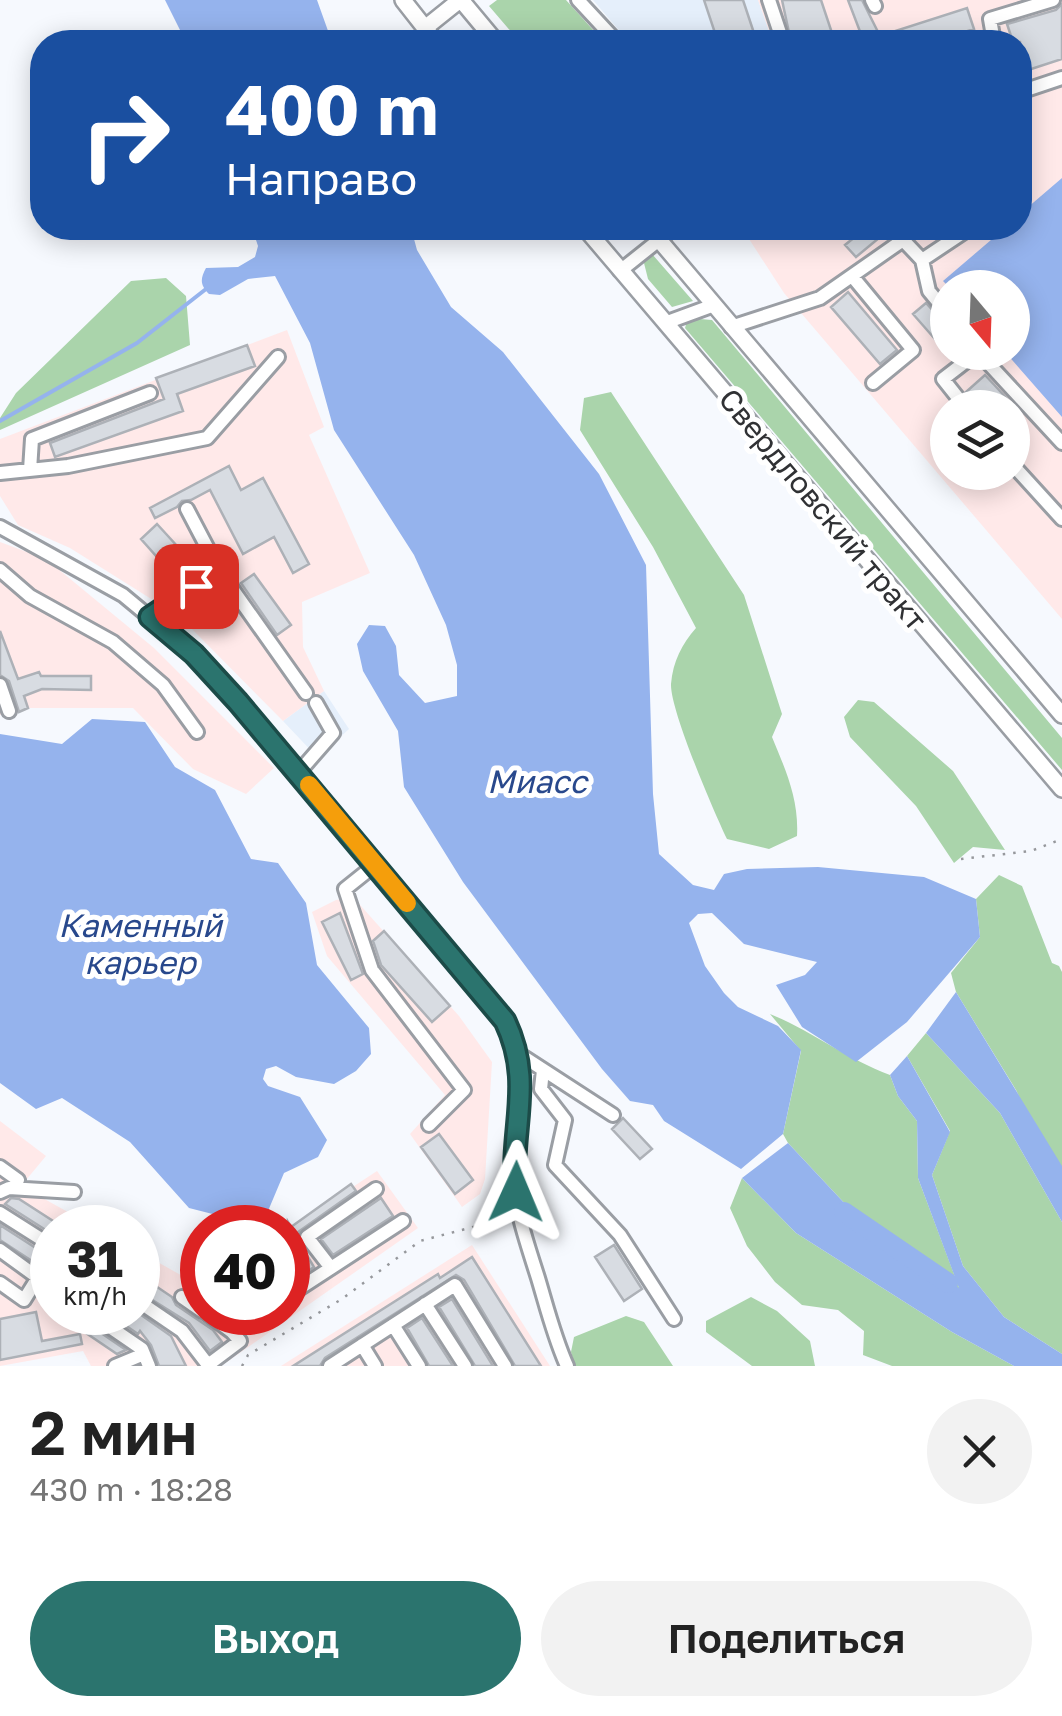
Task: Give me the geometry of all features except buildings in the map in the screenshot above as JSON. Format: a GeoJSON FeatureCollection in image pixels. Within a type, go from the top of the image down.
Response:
{"type":"FeatureCollection","features":[{"type":"Feature","properties":{"kind":"main road"},"geometry":{"type":"LineString","coordinates":[[403,0],[425,28],[461,0],[486,30]]}},
{"type":"Feature","properties":{"kind":"main road","name":"Свердловский тракт"},"geometry":{"type":"LineString","coordinates":[[595,240],[1062,788]]}},
{"type":"Feature","properties":{"kind":"main road","name":"Свердловский тракт"},"geometry":{"type":"LineString","coordinates":[[660,240],[1062,715]]}},
{"type":"Feature","properties":{"kind":"street"},"geometry":{"type":"LineString","coordinates":[[578,0],[606,30]]}},
{"type":"Feature","properties":{"kind":"street"},"geometry":{"type":"LineString","coordinates":[[769,0],[779,30]]}},
{"type":"Feature","properties":{"kind":"street"},"geometry":{"type":"LineString","coordinates":[[992,30],[990,18],[1054,0]]}},
{"type":"Feature","properties":{"kind":"street"},"geometry":{"type":"LineString","coordinates":[[1032,88],[1062,78]]}},
{"type":"Feature","properties":{"kind":"street"},"geometry":{"type":"LineString","coordinates":[[620,271],[648,240]]}},
{"type":"Feature","properties":{"kind":"street"},"geometry":{"type":"LineString","coordinates":[[731,327],[820,298],[903,240],[922,260],[930,292]]}},
{"type":"Feature","properties":{"kind":"street"},"geometry":{"type":"LineString","coordinates":[[922,260],[952,240]]}},
{"type":"Feature","properties":{"kind":"street"},"geometry":{"type":"LineString","coordinates":[[852,276],[913,350],[873,383]]}},
{"type":"Feature","properties":{"kind":"street"},"geometry":{"type":"LineString","coordinates":[[665,323],[714,306]]}},
{"type":"Feature","properties":{"kind":"street"},"geometry":{"type":"LineString","coordinates":[[0,473],[68,466],[207,438],[278,357]]}},
{"type":"Feature","properties":{"kind":"street"},"geometry":{"type":"LineString","coordinates":[[952,390],[943,379],[955,370]]}},
{"type":"Feature","properties":{"kind":"street"},"geometry":{"type":"LineString","coordinates":[[994,370],[1062,444]]}},
{"type":"Feature","properties":{"kind":"street"},"geometry":{"type":"LineString","coordinates":[[30,470],[32,439],[150,393]]}},
{"type":"Feature","properties":{"kind":"street"},"geometry":{"type":"LineString","coordinates":[[1030,484],[1062,519]]}},
{"type":"Feature","properties":{"kind":"street"},"geometry":{"type":"LineString","coordinates":[[186,509],[220,570],[333,733],[299,772]]}},
{"type":"Feature","properties":{"kind":"street"},"geometry":{"type":"LineString","coordinates":[[0,527],[123,595],[194,654],[299,772],[505,1021],[519,1054],[520,1111],[513,1169],[518,1215],[566,1366]]}},
{"type":"Feature","properties":{"kind":"street"},"geometry":{"type":"LineString","coordinates":[[0,570],[30,596],[113,642],[163,685],[197,732]]}},
{"type":"Feature","properties":{"kind":"street"},"geometry":{"type":"LineString","coordinates":[[150,617],[220,570]]}},
{"type":"Feature","properties":{"kind":"street"},"geometry":{"type":"LineString","coordinates":[[0,685],[9,711]]}},
{"type":"Feature","properties":{"kind":"street"},"geometry":{"type":"LineString","coordinates":[[375,865],[345,889],[372,970],[464,1090],[429,1125]]}},
{"type":"Feature","properties":{"kind":"street"},"geometry":{"type":"LineString","coordinates":[[519,1054],[613,1115]]}},
{"type":"Feature","properties":{"kind":"street"},"geometry":{"type":"LineString","coordinates":[[543,1070],[542,1089],[564,1120],[555,1165],[620,1235],[674,1319]]}},
{"type":"Feature","properties":{"kind":"street"},"geometry":{"type":"LineString","coordinates":[[0,1166],[18,1180]]}},
{"type":"Feature","properties":{"kind":"street"},"geometry":{"type":"LineString","coordinates":[[0,1192],[10,1188],[74,1192]]}},
{"type":"Feature","properties":{"kind":"street"},"geometry":{"type":"LineString","coordinates":[[331,1268],[307,1237],[376,1189]]}},
{"type":"Feature","properties":{"kind":"street"},"geometry":{"type":"LineString","coordinates":[[0,1213],[30,1232]]}},
{"type":"Feature","properties":{"kind":"street"},"geometry":{"type":"LineString","coordinates":[[310,1282],[403,1221]]}},
{"type":"Feature","properties":{"kind":"street"},"geometry":{"type":"LineString","coordinates":[[0,1250],[30,1272]]}},
{"type":"Feature","properties":{"kind":"street"},"geometry":{"type":"LineString","coordinates":[[0,1283],[24,1300],[30,1291]]}},
{"type":"Feature","properties":{"kind":"street"},"geometry":{"type":"LineString","coordinates":[[331,1366],[454,1285],[506,1366]]}},
{"type":"Feature","properties":{"kind":"street"},"geometry":{"type":"LineString","coordinates":[[425,1304],[465,1366]]}},
{"type":"Feature","properties":{"kind":"street"},"geometry":{"type":"LineString","coordinates":[[393,1325],[420,1366]]}},
{"type":"Feature","properties":{"kind":"street"},"geometry":{"type":"LineString","coordinates":[[116,1335],[147,1360]]}},
{"type":"Feature","properties":{"kind":"street"},"geometry":{"type":"LineString","coordinates":[[186,1335],[208,1365],[240,1341],[235,1335]]}},
{"type":"Feature","properties":{"kind":"street"},"geometry":{"type":"LineString","coordinates":[[362,1345],[376,1366]]}},
{"type":"Feature","properties":{"kind":"street"},"geometry":{"type":"LineString","coordinates":[[115,1366],[147,1360]]}},
{"type":"Feature","properties":{"kind":"path"},"geometry":{"type":"LineString","coordinates":[[962,859],[1031,851],[1062,839]]}},
{"type":"Feature","properties":{"kind":"path"},"geometry":{"type":"LineString","coordinates":[[242,1366],[248,1354],[342,1299],[420,1242],[518,1215]]}},
{"type":"Feature","properties":{"kind":"shaded area"},"geometry":{"type":"Polygon","coordinates":[[[593,0],[758,0],[769,30],[619,30],[593,0]]]}},
{"type":"Feature","properties":{"kind":"shaded area"},"geometry":{"type":"Polygon","coordinates":[[[758,0],[1062,0],[1062,619],[952,490],[1030,490],[1030,390],[930,390],[930,464],[784,293],[750,240],[1032,240],[1032,30],[769,30],[758,0]]]}},
{"type":"Feature","properties":{"kind":"shaded area"},"geometry":{"type":"Polygon","coordinates":[[[287,330],[324,427],[309,435],[370,573],[302,602],[303,647],[324,691],[283,721],[180,617],[70,548],[18,525],[0,496],[0,439],[287,330]]]}},
{"type":"Feature","properties":{"kind":"shaded area"},"geometry":{"type":"Polygon","coordinates":[[[0,542],[46,559],[154,648],[274,768],[246,794],[193,769],[133,708],[29,708],[0,715],[0,542]]]}},
{"type":"Feature","properties":{"kind":"shaded area"},"geometry":{"type":"Polygon","coordinates":[[[324,691],[349,729],[318,758],[283,721],[324,691]]]}},
{"type":"Feature","properties":{"kind":"shaded area"},"geometry":{"type":"Polygon","coordinates":[[[353,897],[459,1016],[492,1062],[485,1179],[480,1194],[462,1207],[410,1134],[445,1095],[327,956],[312,912],[336,900],[353,897]]]}},
{"type":"Feature","properties":{"kind":"shaded area"},"geometry":{"type":"Polygon","coordinates":[[[0,1121],[46,1156],[21,1186],[55,1205],[30,1205],[30,1335],[160,1335],[160,1263],[180,1275],[180,1335],[265,1335],[221,1366],[91,1366],[83,1351],[0,1366],[0,1121]]]}},
{"type":"Feature","properties":{"kind":"shaded area"},"geometry":{"type":"Polygon","coordinates":[[[377,1171],[418,1228],[310,1304],[310,1215],[377,1171]]]}},
{"type":"Feature","properties":{"kind":"shaded area"},"geometry":{"type":"Polygon","coordinates":[[[472,1245],[550,1366],[281,1366],[472,1245]]]}},
{"type":"Feature","properties":{"kind":"green space"},"geometry":{"type":"Polygon","coordinates":[[[497,0],[566,0],[593,30],[510,30],[489,6],[497,0]]]}},
{"type":"Feature","properties":{"kind":"green space"},"geometry":{"type":"Polygon","coordinates":[[[652,254],[693,301],[672,307],[648,279],[643,259],[652,254]]]}},
{"type":"Feature","properties":{"kind":"green space"},"geometry":{"type":"Polygon","coordinates":[[[166,278],[186,296],[190,345],[0,430],[0,418],[16,393],[131,281],[166,278]]]}},
{"type":"Feature","properties":{"kind":"green space"},"geometry":{"type":"Polygon","coordinates":[[[688,318],[712,320],[1062,738],[1062,770],[685,328],[688,318]]]}},
{"type":"Feature","properties":{"kind":"green space"},"geometry":{"type":"Polygon","coordinates":[[[611,392],[744,595],[782,714],[772,737],[791,785],[796,810],[797,836],[769,849],[727,839],[685,737],[671,684],[679,653],[696,628],[653,547],[580,430],[584,398],[611,392]]]}},
{"type":"Feature","properties":{"kind":"green space"},"geometry":{"type":"Polygon","coordinates":[[[858,700],[874,702],[953,771],[1005,850],[973,847],[954,863],[916,806],[850,737],[844,717],[858,700]]]}},
{"type":"Feature","properties":{"kind":"green space"},"geometry":{"type":"Polygon","coordinates":[[[999,875],[1022,886],[1052,963],[1062,972],[1062,1187],[1016,1090],[956,992],[951,973],[980,937],[976,899],[999,875]]]}},
{"type":"Feature","properties":{"kind":"green space"},"geometry":{"type":"Polygon","coordinates":[[[770,1014],[890,1075],[898,1096],[917,1121],[918,1178],[960,1290],[878,1239],[788,1143],[783,1134],[801,1051],[770,1014]]]}},
{"type":"Feature","properties":{"kind":"green space"},"geometry":{"type":"Polygon","coordinates":[[[926,1033],[1000,1113],[1062,1222],[1062,1354],[1004,1317],[963,1266],[932,1175],[950,1131],[907,1056],[926,1033]]]}},
{"type":"Feature","properties":{"kind":"green space"},"geometry":{"type":"Polygon","coordinates":[[[742,1178],[796,1233],[952,1332],[1014,1366],[892,1366],[863,1355],[864,1331],[838,1310],[802,1305],[775,1282],[747,1246],[730,1208],[742,1178]]]}},
{"type":"Feature","properties":{"kind":"green space"},"geometry":{"type":"Polygon","coordinates":[[[751,1297],[777,1311],[810,1341],[815,1366],[752,1366],[706,1332],[706,1321],[751,1297]]]}},
{"type":"Feature","properties":{"kind":"green space"},"geometry":{"type":"Polygon","coordinates":[[[626,1316],[644,1322],[673,1366],[575,1366],[571,1352],[574,1337],[626,1316]]]}},
{"type":"Feature","properties":{"kind":"water"},"geometry":{"type":"Polygon","coordinates":[[[165,0],[317,0],[328,30],[180,30],[165,0]]]}},
{"type":"Feature","properties":{"kind":"water"},"geometry":{"type":"Polygon","coordinates":[[[1062,178],[1062,417],[1021,370],[1030,370],[1030,270],[956,270],[991,240],[1032,240],[1032,204],[1062,178]]]}},
{"type":"Feature","properties":{"kind":"water","name":"Миасс"},"geometry":{"type":"Polygon","coordinates":[[[256,240],[414,240],[451,307],[503,352],[599,474],[646,565],[653,794],[659,854],[693,885],[714,890],[724,874],[747,869],[818,867],[924,877],[976,899],[980,937],[907,1022],[856,1062],[802,1027],[776,985],[805,975],[817,962],[744,944],[712,913],[698,914],[689,923],[705,966],[724,993],[738,1007],[778,1026],[801,1050],[783,1134],[741,1169],[664,1121],[653,1105],[630,1101],[463,882],[404,787],[398,731],[363,671],[357,644],[369,625],[385,626],[396,646],[399,675],[425,703],[457,696],[457,665],[446,625],[414,555],[334,430],[310,343],[275,276],[248,279],[220,295],[209,294],[204,288],[206,268],[238,267],[255,257],[256,240]]]}},
{"type":"Feature","properties":{"kind":"water","name":"Каменный карьер"},"geometry":{"type":"Polygon","coordinates":[[[92,719],[145,722],[175,767],[215,790],[251,859],[278,863],[306,903],[317,965],[369,1028],[371,1054],[356,1071],[334,1084],[296,1077],[276,1066],[266,1069],[263,1079],[268,1086],[300,1097],[327,1140],[318,1157],[284,1173],[271,1205],[186,1205],[130,1142],[62,1098],[36,1109],[0,1083],[0,734],[62,744],[92,719]]]}},
{"type":"Feature","properties":{"kind":"water"},"geometry":{"type":"Polygon","coordinates":[[[956,992],[1062,1166],[1062,1222],[1000,1113],[926,1033],[956,992]]]}},
{"type":"Feature","properties":{"kind":"water"},"geometry":{"type":"Polygon","coordinates":[[[907,1056],[950,1132],[932,1175],[963,1266],[1004,1317],[1062,1354],[1062,1366],[1014,1366],[952,1332],[796,1233],[742,1178],[788,1143],[878,1239],[959,1288],[918,1178],[917,1121],[898,1096],[890,1075],[907,1056]]]}},
{"type":"Feature","properties":{"kind":"waterway"},"geometry":{"type":"LineString","coordinates":[[0,421],[137,343],[206,289]]}},
{"type":"Feature","properties":{"kind":"waterway","name":"Миасс"},"geometry":{"type":"LineString","coordinates":[[844,1212],[948,1283]]}},
{"type":"Feature","properties":{"kind":"slow traffic"},"geometry":{"type":"LineString","coordinates":[[309,785],[407,903]]}},
{"type":"Feature","properties":{"kind":"route"},"geometry":{"type":"LineString","coordinates":[[196,586],[150,617],[194,654],[238,702],[505,1021],[519,1054],[520,1111],[513,1169],[516,1192]]}}]}
